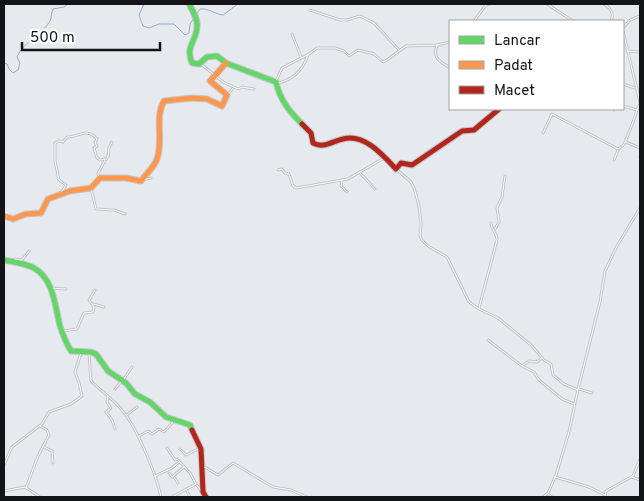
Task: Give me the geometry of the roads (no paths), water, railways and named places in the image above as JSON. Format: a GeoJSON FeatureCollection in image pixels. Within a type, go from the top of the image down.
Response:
{"type":"FeatureCollection","features":[{"type":"Feature","properties":{"kind":"street"},"geometry":{"type":"LineString","coordinates":[[189,4],[197,24],[196,33],[188,52],[192,63],[195,65],[201,63],[206,58],[217,56],[226,63],[276,83],[291,79],[304,66],[309,54]]}},
{"type":"Feature","properties":{"kind":"street"},"geometry":{"type":"LineString","coordinates":[[475,20],[486,6],[490,4]]}},
{"type":"Feature","properties":{"kind":"street"},"geometry":{"type":"LineString","coordinates":[[548,4],[572,20]]}},
{"type":"Feature","properties":{"kind":"street"},"geometry":{"type":"LineString","coordinates":[[604,4],[611,9],[613,17],[612,20]]}},
{"type":"Feature","properties":{"kind":"street"},"geometry":{"type":"LineString","coordinates":[[310,10],[340,20],[347,20],[358,16],[365,18],[374,23],[399,50]]}},
{"type":"Feature","properties":{"kind":"street"},"geometry":{"type":"LineString","coordinates":[[624,29],[630,20],[640,16]]}},
{"type":"Feature","properties":{"kind":"street"},"geometry":{"type":"LineString","coordinates":[[292,34],[301,58]]}},
{"type":"Feature","properties":{"kind":"street"},"geometry":{"type":"LineString","coordinates":[[614,160],[618,149],[625,142],[637,115],[640,103],[624,37]]}},
{"type":"Feature","properties":{"kind":"street"},"geometry":{"type":"LineString","coordinates":[[449,42],[438,45],[410,45],[399,50],[383,62],[374,54],[358,50],[349,56],[344,51],[323,47],[316,48],[309,54],[282,68],[276,83],[278,92],[286,108],[311,133],[314,144],[324,145],[350,138],[377,149],[414,188],[419,206],[422,240],[428,246],[448,257],[469,302],[498,318],[531,345],[542,358],[551,364],[553,375],[564,384],[592,393]]}},
{"type":"Feature","properties":{"kind":"street"},"geometry":{"type":"LineString","coordinates":[[438,45],[436,57],[449,67]]}},
{"type":"Feature","properties":{"kind":"street"},"geometry":{"type":"LineString","coordinates":[[626,51],[640,52]]}},
{"type":"Feature","properties":{"kind":"street"},"geometry":{"type":"LineString","coordinates":[[201,63],[207,70],[234,87],[254,89]]}},
{"type":"Feature","properties":{"kind":"street"},"geometry":{"type":"LineString","coordinates":[[226,63],[210,82],[227,95]]}},
{"type":"Feature","properties":{"kind":"street"},"geometry":{"type":"LineString","coordinates":[[624,84],[636,88]]}},
{"type":"Feature","properties":{"kind":"street"},"geometry":{"type":"LineString","coordinates":[[142,180],[155,163],[157,157],[161,138],[159,110],[164,101],[192,98],[207,99],[222,106],[227,95],[234,87]]}},
{"type":"Feature","properties":{"kind":"street"},"geometry":{"type":"LineString","coordinates":[[624,106],[637,110]]}},
{"type":"Feature","properties":{"kind":"street"},"geometry":{"type":"LineString","coordinates":[[396,169],[401,163],[412,165],[462,130],[474,130],[497,110]]}},
{"type":"Feature","properties":{"kind":"street"},"geometry":{"type":"LineString","coordinates":[[543,133],[552,114],[618,149]]}},
{"type":"Feature","properties":{"kind":"street"},"geometry":{"type":"LineString","coordinates":[[61,194],[66,186],[59,180],[55,161],[55,143],[63,142],[67,137],[89,132],[97,139],[95,143],[97,146],[94,148],[97,158],[100,160],[105,159]]}},
{"type":"Feature","properties":{"kind":"street"},"geometry":{"type":"LineString","coordinates":[[99,179],[98,173],[108,157],[112,142]]}},
{"type":"Feature","properties":{"kind":"street"},"geometry":{"type":"LineString","coordinates":[[625,142],[640,148]]}},
{"type":"Feature","properties":{"kind":"street"},"geometry":{"type":"LineString","coordinates":[[278,170],[282,168],[285,173],[289,174],[293,186],[296,188],[342,180],[360,173],[385,157]]}},
{"type":"Feature","properties":{"kind":"street"},"geometry":{"type":"LineString","coordinates":[[360,173],[374,189]]}},
{"type":"Feature","properties":{"kind":"street"},"geometry":{"type":"LineString","coordinates":[[494,230],[499,222],[497,208],[502,197],[505,176]]}},
{"type":"Feature","properties":{"kind":"street"},"geometry":{"type":"LineString","coordinates":[[4,216],[13,219],[26,214],[41,213],[46,200],[61,194],[91,188],[99,179],[126,178],[139,182],[151,178]]}},
{"type":"Feature","properties":{"kind":"street"},"geometry":{"type":"LineString","coordinates":[[342,180],[341,186],[347,192]]}},
{"type":"Feature","properties":{"kind":"street"},"geometry":{"type":"LineString","coordinates":[[91,188],[96,209],[112,209],[125,214]]}},
{"type":"Feature","properties":{"kind":"street"},"geometry":{"type":"LineString","coordinates":[[543,497],[548,493],[555,477],[569,432],[574,404],[599,308],[605,271],[617,246],[640,208]]}},
{"type":"Feature","properties":{"kind":"street"},"geometry":{"type":"LineString","coordinates":[[479,309],[497,240],[491,223]]}},
{"type":"Feature","properties":{"kind":"street"},"geometry":{"type":"LineString","coordinates":[[13,262],[15,259],[23,259],[29,251]]}},
{"type":"Feature","properties":{"kind":"street"},"geometry":{"type":"LineString","coordinates":[[4,260],[37,270],[50,288],[64,336],[71,351],[96,354],[108,371],[128,385],[135,394],[150,402],[162,414],[190,425],[200,447],[206,497]]}},
{"type":"Feature","properties":{"kind":"street"},"geometry":{"type":"LineString","coordinates":[[50,288],[66,288]]}},
{"type":"Feature","properties":{"kind":"street"},"geometry":{"type":"LineString","coordinates":[[64,336],[78,328],[84,314],[93,312],[94,308],[90,300],[95,290]]}},
{"type":"Feature","properties":{"kind":"street"},"geometry":{"type":"LineString","coordinates":[[93,305],[104,307]]}},
{"type":"Feature","properties":{"kind":"street"},"geometry":{"type":"LineString","coordinates":[[488,340],[522,366],[534,372],[545,386],[562,399],[574,404]]}},
{"type":"Feature","properties":{"kind":"street"},"geometry":{"type":"LineString","coordinates":[[4,465],[12,446],[39,426],[51,410],[71,404],[82,395],[75,373],[81,352]]}},
{"type":"Feature","properties":{"kind":"street"},"geometry":{"type":"LineString","coordinates":[[88,352],[91,381],[108,395],[126,415],[138,436],[155,476],[161,497]]}},
{"type":"Feature","properties":{"kind":"street"},"geometry":{"type":"LineString","coordinates":[[522,366],[529,361],[536,362],[542,358]]}},
{"type":"Feature","properties":{"kind":"street"},"geometry":{"type":"LineString","coordinates":[[115,389],[132,367]]}},
{"type":"Feature","properties":{"kind":"street"},"geometry":{"type":"LineString","coordinates":[[108,395],[107,400],[111,408],[106,412],[112,420],[115,430]]}},
{"type":"Feature","properties":{"kind":"street"},"geometry":{"type":"LineString","coordinates":[[126,415],[137,407]]}},
{"type":"Feature","properties":{"kind":"street"},"geometry":{"type":"LineString","coordinates":[[138,436],[148,431],[152,434],[160,429],[164,432],[174,420]]}},
{"type":"Feature","properties":{"kind":"street"},"geometry":{"type":"LineString","coordinates":[[26,488],[49,433],[39,426]]}},
{"type":"Feature","properties":{"kind":"street"},"geometry":{"type":"LineString","coordinates":[[43,447],[52,451],[53,463]]}},
{"type":"Feature","properties":{"kind":"street"},"geometry":{"type":"LineString","coordinates":[[180,449],[186,455],[200,447]]}},
{"type":"Feature","properties":{"kind":"street"},"geometry":{"type":"LineString","coordinates":[[167,448],[175,460],[177,459],[184,466],[206,497]]}},
{"type":"Feature","properties":{"kind":"street"},"geometry":{"type":"LineString","coordinates":[[555,477],[589,487],[605,496],[606,491],[632,477],[640,459]]}},
{"type":"Feature","properties":{"kind":"street"},"geometry":{"type":"LineString","coordinates":[[155,476],[180,462]]}},
{"type":"Feature","properties":{"kind":"street"},"geometry":{"type":"LineString","coordinates":[[202,465],[218,475],[233,463],[273,487],[292,490],[307,497]]}},
{"type":"Feature","properties":{"kind":"street"},"geometry":{"type":"LineString","coordinates":[[174,476],[184,466]]}},
{"type":"Feature","properties":{"kind":"street"},"geometry":{"type":"LineString","coordinates":[[169,473],[171,477],[174,476],[178,483]]}},
{"type":"Feature","properties":{"kind":"street"},"geometry":{"type":"LineString","coordinates":[[632,477],[640,480]]}},
{"type":"Feature","properties":{"kind":"street"},"geometry":{"type":"LineString","coordinates":[[172,497],[196,484]]}},
{"type":"Feature","properties":{"kind":"street"},"geometry":{"type":"LineString","coordinates":[[4,491],[26,488],[40,497]]}},
{"type":"Feature","properties":{"kind":"street"},"geometry":{"type":"LineString","coordinates":[[186,489],[190,497]]}},
{"type":"Feature","properties":{"kind":"street"},"geometry":{"type":"LineString","coordinates":[[548,493],[552,497]]}},
{"type":"Feature","properties":{"kind":"waterway"},"geometry":{"type":"LineString","coordinates":[[4,63],[7,64],[13,73],[18,70],[20,63],[17,57],[23,47],[47,26],[51,20],[53,9],[64,7],[68,4]]}},
{"type":"Feature","properties":{"kind":"waterway"},"geometry":{"type":"LineString","coordinates":[[144,4],[139,15],[143,26],[149,28],[159,24],[174,24],[185,35],[189,33],[190,24],[200,9],[206,9],[223,15],[238,4]]}}]}
